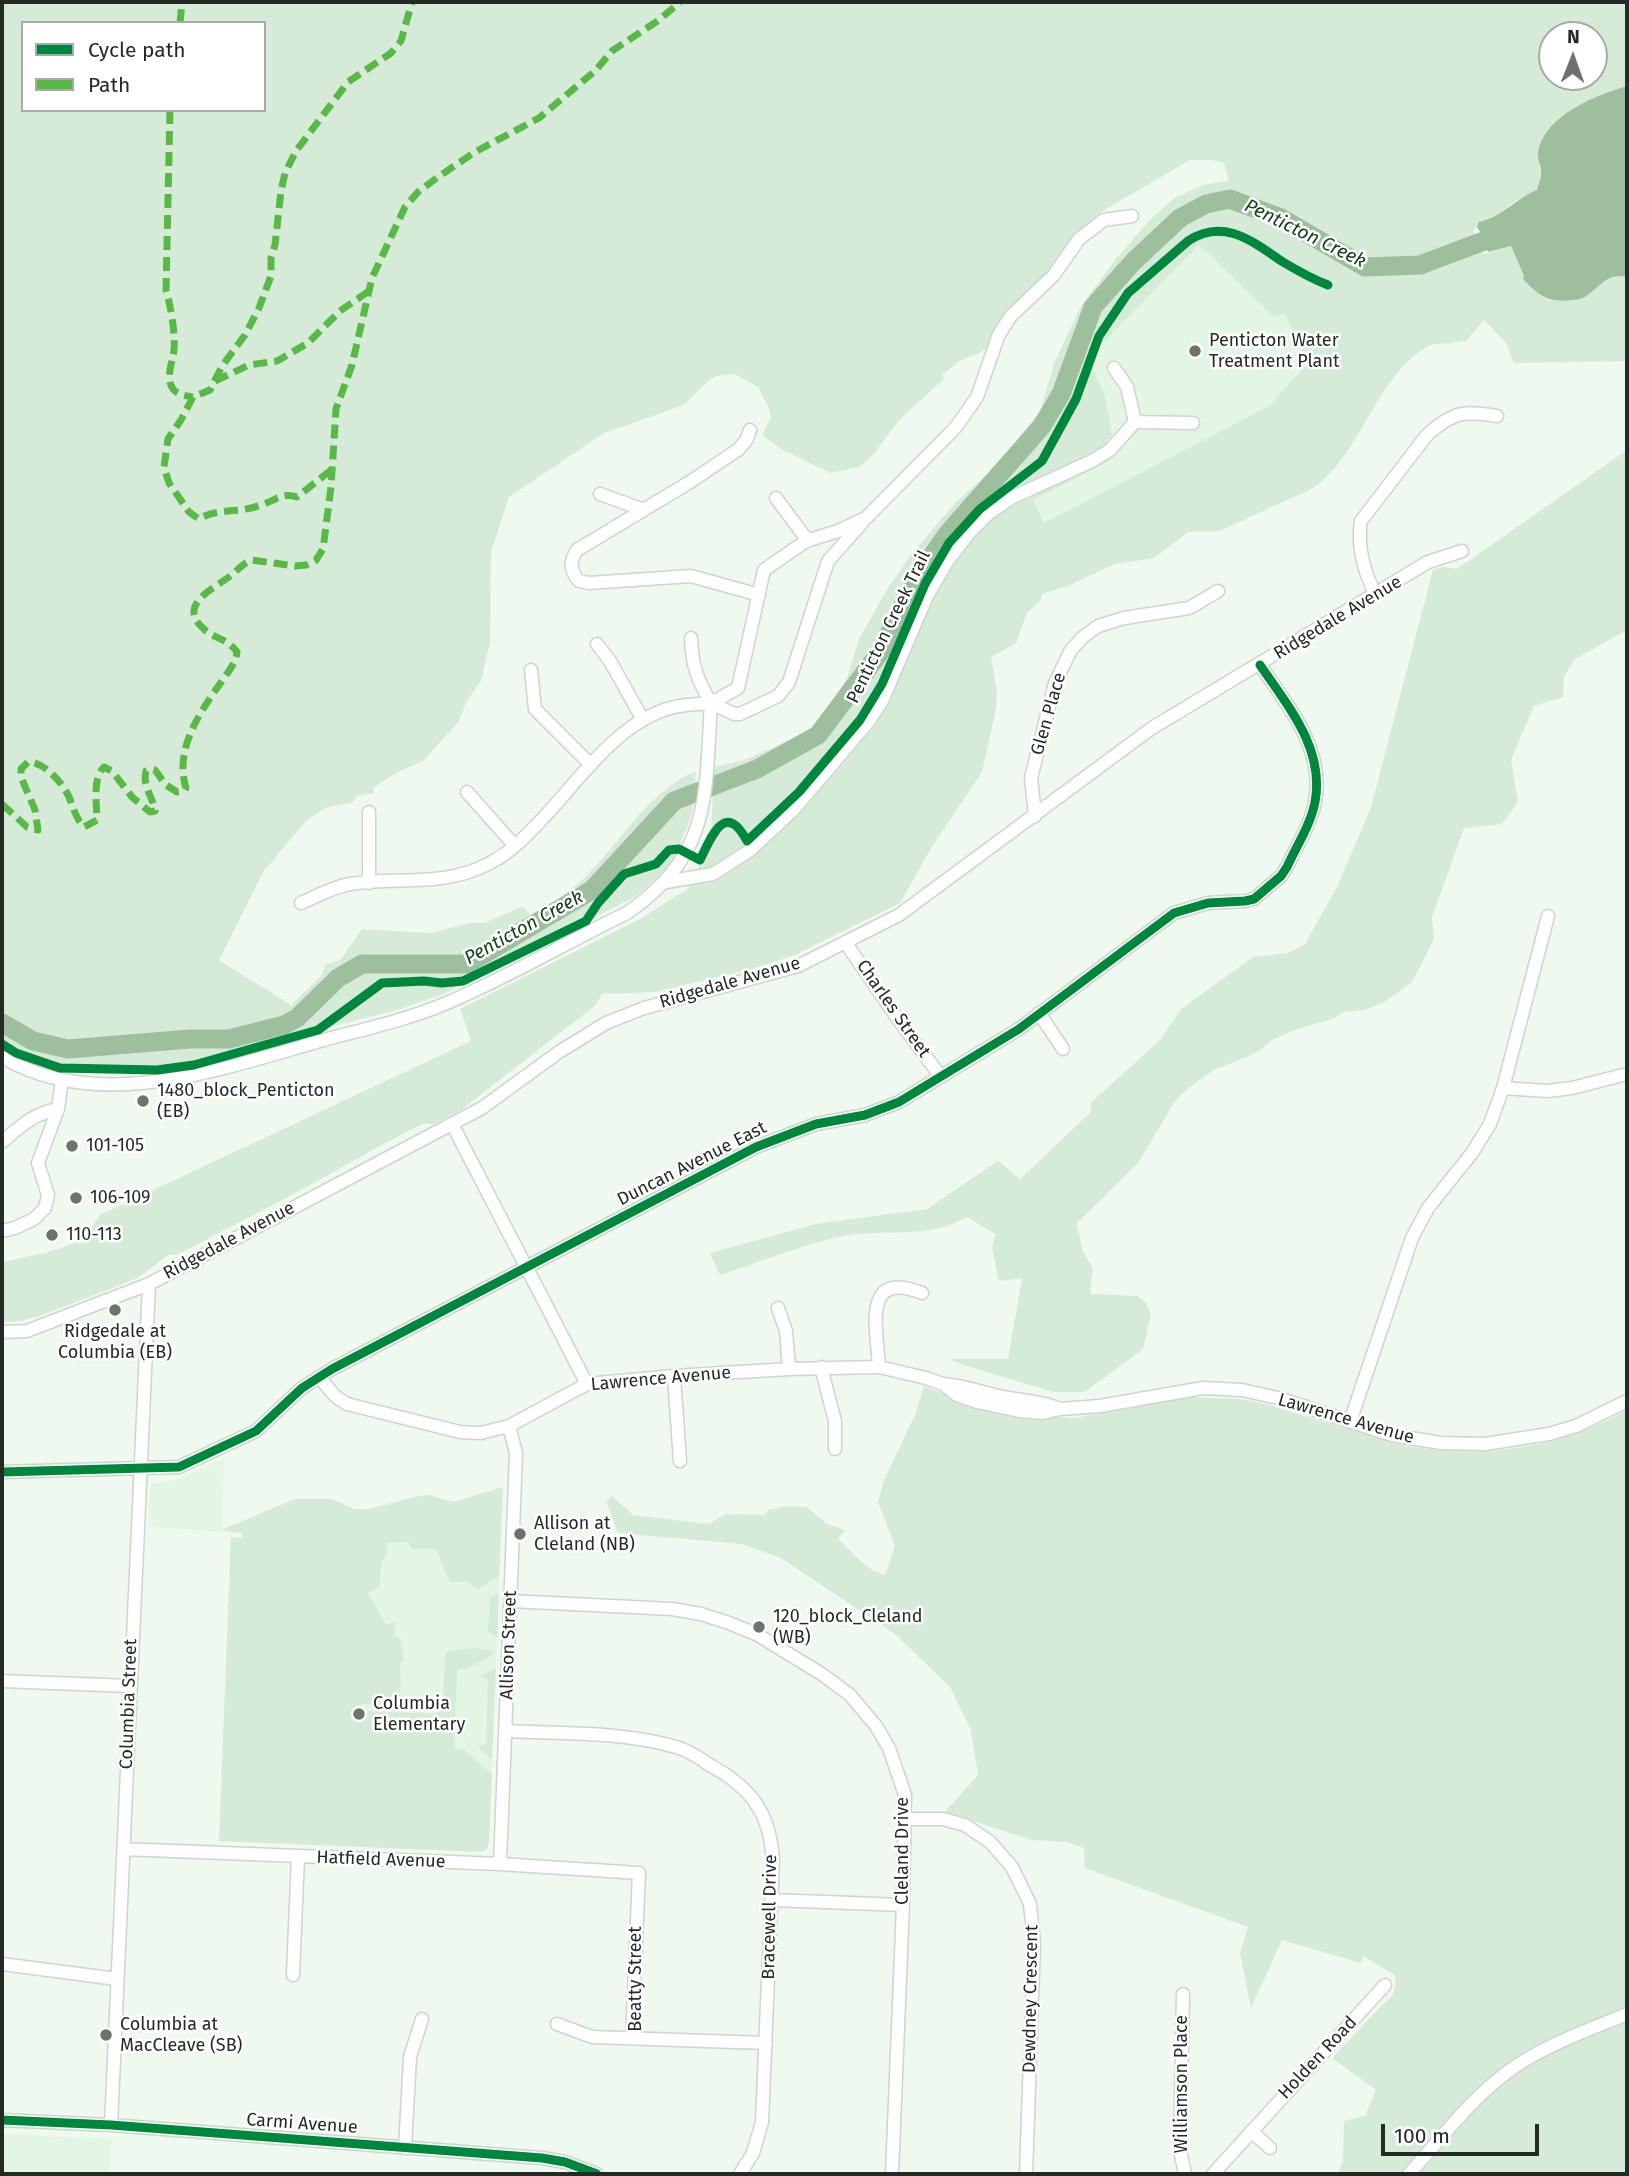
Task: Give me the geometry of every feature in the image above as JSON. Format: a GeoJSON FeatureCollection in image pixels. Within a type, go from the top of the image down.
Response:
{"type":"FeatureCollection","features":[{"type":"Feature","properties":{"kind":"street"},"geometry":{"type":"LineString","coordinates":[[711,703],[734,714],[740,714],[782,693],[789,682],[828,561],[866,518],[956,427],[978,397],[998,337],[1011,316],[1054,275],[1079,239],[1104,220],[1132,216]]}},
{"type":"Feature","properties":{"kind":"street"},"geometry":{"type":"LineString","coordinates":[[1114,368],[1127,387],[1135,422]]}},
{"type":"Feature","properties":{"kind":"street"},"geometry":{"type":"LineString","coordinates":[[1376,595],[1368,580],[1358,538],[1361,521],[1420,444],[1440,424],[1455,415],[1468,412],[1497,416]]}},
{"type":"Feature","properties":{"kind":"street"},"geometry":{"type":"LineString","coordinates":[[666,882],[713,874],[750,851],[809,792],[869,721],[883,699],[937,577],[970,532],[989,513],[1011,498],[1110,450],[1135,422],[1193,423]]}},
{"type":"Feature","properties":{"kind":"street"},"geometry":{"type":"LineString","coordinates":[[750,430],[739,449],[577,550],[571,559],[571,567],[579,581],[604,583],[691,576],[759,595]]}},
{"type":"Feature","properties":{"kind":"street"},"geometry":{"type":"LineString","coordinates":[[600,494],[644,510]]}},
{"type":"Feature","properties":{"kind":"street"},"geometry":{"type":"LineString","coordinates":[[776,498],[808,541]]}},
{"type":"Feature","properties":{"kind":"street"},"geometry":{"type":"LineString","coordinates":[[301,903],[339,886],[430,881],[455,877],[489,864],[515,846],[627,731],[643,720],[673,708],[711,703],[738,688],[764,570],[808,541],[866,518]]}},
{"type":"Feature","properties":{"kind":"street","name":"Ridgedale Avenue"},"geometry":{"type":"LineString","coordinates":[[2,1332],[27,1331],[149,1284],[482,1108],[559,1052],[606,1023],[644,1008],[798,966],[900,915],[1152,728],[1428,562],[1462,551]]}},
{"type":"Feature","properties":{"kind":"street","name":"Glen Place"},"geometry":{"type":"LineString","coordinates":[[1035,816],[1031,778],[1055,683],[1071,650],[1098,626],[1124,618],[1189,608],[1218,591]]}},
{"type":"Feature","properties":{"kind":"street"},"geometry":{"type":"LineString","coordinates":[[2,1057],[32,1073],[62,1080],[117,1083],[180,1079],[246,1063],[442,1005],[626,913],[652,896],[687,854],[705,799],[711,703],[695,675],[691,659],[691,638]]}},
{"type":"Feature","properties":{"kind":"street"},"geometry":{"type":"LineString","coordinates":[[597,644],[610,661],[643,720]]}},
{"type":"Feature","properties":{"kind":"street","name":"Duncan Avenue East"},"geometry":{"type":"LineString","coordinates":[[2,1472],[179,1467],[256,1431],[302,1388],[319,1377],[756,1147],[816,1125],[865,1115],[909,1097],[1019,1029],[1174,913],[1208,903],[1254,899],[1271,886],[1287,867],[1315,803],[1318,777],[1301,724],[1260,665]]}},
{"type":"Feature","properties":{"kind":"street"},"geometry":{"type":"LineString","coordinates":[[531,670],[536,709],[592,765]]}},
{"type":"Feature","properties":{"kind":"street"},"geometry":{"type":"LineString","coordinates":[[467,792],[515,846]]}},
{"type":"Feature","properties":{"kind":"street"},"geometry":{"type":"LineString","coordinates":[[369,812],[369,883]]}},
{"type":"Feature","properties":{"kind":"street"},"geometry":{"type":"LineString","coordinates":[[1350,1422],[1412,1238],[1428,1208],[1478,1144],[1490,1124],[1503,1088],[1548,916]]}},
{"type":"Feature","properties":{"kind":"street","name":"Charles Street"},"geometry":{"type":"LineString","coordinates":[[845,942],[941,1077]]}},
{"type":"Feature","properties":{"kind":"street"},"geometry":{"type":"LineString","coordinates":[[1039,1013],[1063,1049]]}},
{"type":"Feature","properties":{"kind":"street"},"geometry":{"type":"LineString","coordinates":[[1503,1088],[1547,1091],[1572,1088],[1627,1074]]}},
{"type":"Feature","properties":{"kind":"street"},"geometry":{"type":"LineString","coordinates":[[2,1231],[34,1219],[45,1208],[48,1195],[38,1163],[58,1109],[62,1080]]}},
{"type":"Feature","properties":{"kind":"street"},"geometry":{"type":"LineString","coordinates":[[2,1142],[23,1123],[42,1112],[58,1109]]}},
{"type":"Feature","properties":{"kind":"street"},"geometry":{"type":"LineString","coordinates":[[452,1124],[587,1384]]}},
{"type":"Feature","properties":{"kind":"street","name":"Columbia Street"},"geometry":{"type":"LineString","coordinates":[[111,2125],[149,1284]]}},
{"type":"Feature","properties":{"kind":"street"},"geometry":{"type":"LineString","coordinates":[[880,1367],[876,1308],[880,1295],[886,1290],[900,1287],[922,1293]]}},
{"type":"Feature","properties":{"kind":"street"},"geometry":{"type":"LineString","coordinates":[[778,1308],[786,1331],[789,1369]]}},
{"type":"Feature","properties":{"kind":"street"},"geometry":{"type":"LineString","coordinates":[[821,1367],[833,1418],[835,1449]]}},
{"type":"Feature","properties":{"kind":"street","name":"Lawrence Avenue"},"geometry":{"type":"LineString","coordinates":[[319,1377],[335,1396],[347,1405],[460,1432],[481,1433],[509,1426],[587,1384],[821,1367],[880,1367],[901,1370],[943,1384],[1044,1402],[1060,1409],[1100,1406],[1203,1388],[1242,1390],[1278,1398],[1392,1436],[1421,1441],[1485,1444],[1549,1434],[1576,1426],[1627,1401]]}},
{"type":"Feature","properties":{"kind":"street"},"geometry":{"type":"LineString","coordinates":[[674,1376],[680,1461]]}},
{"type":"Feature","properties":{"kind":"street","name":"Allison Street"},"geometry":{"type":"LineString","coordinates":[[500,1864],[516,1453],[509,1426]]}},
{"type":"Feature","properties":{"kind":"street","name":"Cleland Drive"},"geometry":{"type":"LineString","coordinates":[[510,1601],[672,1609],[701,1614],[758,1635],[823,1675],[864,1709],[889,1748],[905,1795],[892,2174]]}},
{"type":"Feature","properties":{"kind":"street"},"geometry":{"type":"LineString","coordinates":[[2,1681],[130,1686]]}},
{"type":"Feature","properties":{"kind":"street","name":"Bracewell Drive"},"geometry":{"type":"LineString","coordinates":[[505,1731],[632,1737],[678,1747],[730,1776],[749,1792],[763,1813],[771,1837],[772,1900],[762,2123],[753,2153],[740,2174]]}},
{"type":"Feature","properties":{"kind":"street","name":"Dewdney Crescent"},"geometry":{"type":"LineString","coordinates":[[905,1819],[943,1819],[965,1825],[990,1842],[1023,1884],[1030,1904],[1034,1942],[1026,2174]]}},
{"type":"Feature","properties":{"kind":"street","name":"Hatfield Avenue"},"geometry":{"type":"LineString","coordinates":[[123,1849],[639,1872]]}},
{"type":"Feature","properties":{"kind":"street"},"geometry":{"type":"LineString","coordinates":[[293,1975],[298,1856]]}},
{"type":"Feature","properties":{"kind":"street","name":"Beatty Street"},"geometry":{"type":"LineString","coordinates":[[639,1872],[632,2038],[766,2043]]}},
{"type":"Feature","properties":{"kind":"street"},"geometry":{"type":"LineString","coordinates":[[772,1900],[903,1905]]}},
{"type":"Feature","properties":{"kind":"street"},"geometry":{"type":"LineString","coordinates":[[2,1964],[117,1979]]}},
{"type":"Feature","properties":{"kind":"street","name":"Holden Road"},"geometry":{"type":"LineString","coordinates":[[1213,2174],[1385,1985]]}},
{"type":"Feature","properties":{"kind":"street","name":"Williamson Place"},"geometry":{"type":"LineString","coordinates":[[1182,1994],[1180,2150],[1185,2174]]}},
{"type":"Feature","properties":{"kind":"street"},"geometry":{"type":"LineString","coordinates":[[1409,2174],[1477,2100],[1507,2073],[1543,2051],[1627,2014]]}},
{"type":"Feature","properties":{"kind":"street"},"geometry":{"type":"LineString","coordinates":[[405,2148],[410,2057],[422,2019]]}},
{"type":"Feature","properties":{"kind":"street"},"geometry":{"type":"LineString","coordinates":[[557,2024],[592,2036],[632,2038]]}},
{"type":"Feature","properties":{"kind":"street","name":"Carmi Avenue"},"geometry":{"type":"LineString","coordinates":[[2,2120],[111,2125],[542,2158],[565,2162],[597,2174]]}},
{"type":"Feature","properties":{"kind":"street"},"geometry":{"type":"LineString","coordinates":[[1251,2131],[1270,2148]]}},
{"type":"Feature","properties":{"kind":"shaded area"},"geometry":{"type":"Polygon","coordinates":[[[2,2],[1627,2],[1627,86],[1610,91],[1553,125],[1539,164],[1541,173],[1537,190],[1511,204],[1494,218],[1480,222],[1473,231],[1483,254],[1511,246],[1524,277],[1582,299],[1608,279],[1627,277],[1627,361],[1514,363],[1506,343],[1484,320],[1466,341],[1432,345],[1406,363],[1389,383],[1347,451],[1332,471],[1314,487],[1220,531],[1188,532],[1154,558],[1115,564],[1070,585],[1042,594],[1040,601],[1027,613],[1016,643],[991,657],[997,692],[996,709],[982,772],[933,845],[900,903],[795,955],[755,968],[655,992],[602,994],[596,1005],[461,1110],[434,1124],[422,1124],[177,1255],[168,1255],[138,1278],[40,1316],[2,1322],[2,1262],[44,1253],[76,1242],[100,1215],[471,1041],[460,1009],[640,919],[689,888],[711,838],[714,767],[745,760],[809,731],[828,709],[847,678],[859,639],[886,591],[910,556],[956,502],[995,468],[1040,411],[1055,361],[1081,306],[1116,259],[1149,221],[1173,199],[1202,185],[1229,181],[1224,163],[1190,160],[1101,212],[1072,239],[1049,274],[984,350],[961,360],[942,375],[944,379],[899,420],[873,455],[859,467],[830,473],[781,449],[762,435],[771,417],[768,406],[758,387],[735,374],[716,376],[684,405],[604,433],[509,497],[491,552],[490,643],[481,681],[466,702],[459,721],[423,761],[374,787],[373,793],[357,796],[352,803],[327,807],[307,820],[263,872],[219,960],[291,1005],[321,976],[325,965],[341,959],[362,929],[430,933],[471,923],[484,923],[523,906],[532,917],[580,882],[662,792],[696,771],[692,814],[677,852],[679,853],[646,888],[633,898],[443,994],[404,1008],[193,1062],[140,1067],[65,1068],[2,1043],[2,2]],[[1199,245],[1096,350],[1091,365],[1105,395],[1112,436],[1106,441],[1109,461],[1033,500],[1044,523],[1269,406],[1308,363],[1284,313],[1274,317],[1199,245]]]}},
{"type":"Feature","properties":{"kind":"shaded area"},"geometry":{"type":"Polygon","coordinates":[[[1627,86],[1627,277],[1608,279],[1589,294],[1575,300],[1550,299],[1539,294],[1523,279],[1511,246],[1488,252],[1477,227],[1479,222],[1495,216],[1537,190],[1541,178],[1538,152],[1542,139],[1550,128],[1587,101],[1627,86]]]}},
{"type":"Feature","properties":{"kind":"shaded area"},"geometry":{"type":"Polygon","coordinates":[[[1199,245],[1274,317],[1284,312],[1308,363],[1269,406],[1044,523],[1032,500],[1108,461],[1105,395],[1091,365],[1096,350],[1199,245]]]}},
{"type":"Feature","properties":{"kind":"shaded area"},"geometry":{"type":"Polygon","coordinates":[[[1627,450],[1627,630],[1574,660],[1564,677],[1563,697],[1534,706],[1511,760],[1518,802],[1502,824],[1464,828],[1432,917],[1434,939],[1412,982],[1383,1003],[1363,1010],[1343,1012],[1335,1018],[1274,1039],[1254,1054],[1214,1070],[1187,1089],[1175,1101],[1138,1163],[1077,1223],[1082,1250],[1093,1268],[1090,1294],[1138,1296],[1146,1303],[1151,1314],[1143,1349],[1085,1392],[1054,1392],[950,1359],[1008,1359],[1022,1278],[999,1281],[992,1248],[995,1234],[967,1217],[936,1229],[855,1234],[824,1240],[720,1275],[710,1253],[816,1224],[927,1209],[998,1161],[1020,1179],[1091,1112],[1091,1103],[1161,1039],[1181,1009],[1253,957],[1288,953],[1305,944],[1338,885],[1371,807],[1433,570],[1444,567],[1457,569],[1627,450]]]}},
{"type":"Feature","properties":{"kind":"shaded area"},"geometry":{"type":"Polygon","coordinates":[[[924,1386],[956,1399],[1043,1416],[1075,1418],[1187,1397],[1239,1399],[1266,1404],[1394,1443],[1454,1451],[1484,1451],[1543,1443],[1600,1424],[1627,1410],[1627,2174],[1337,2174],[1343,2162],[1344,2121],[1368,2115],[1366,2114],[1376,2090],[1332,2058],[1390,1998],[1395,1988],[1395,1975],[1363,1956],[1361,1963],[1282,1940],[1251,2008],[1240,1953],[1248,1927],[1085,1868],[1084,1848],[1067,1842],[1032,1840],[945,1812],[978,1775],[971,1730],[950,1687],[895,1634],[781,1558],[741,1544],[618,1533],[606,1501],[612,1496],[633,1515],[708,1524],[726,1514],[765,1515],[768,1510],[786,1506],[806,1507],[827,1524],[845,1530],[838,1539],[865,1565],[885,1575],[895,1546],[878,1502],[884,1480],[915,1415],[924,1386]]]}},
{"type":"Feature","properties":{"kind":"shaded area","name":"Columbia Elementary"},"geometry":{"type":"Polygon","coordinates":[[[224,1458],[222,1530],[295,1499],[332,1499],[354,1509],[370,1509],[429,1495],[454,1502],[503,1487],[489,1844],[486,1850],[481,1852],[219,1841],[231,1538],[242,1537],[242,1533],[148,1527],[152,1484],[179,1479],[224,1458]]]}},
{"type":"Feature","properties":{"kind":"shaded area","name":"Columbia Elementary"},"geometry":{"type":"Polygon","coordinates":[[[503,1487],[499,1576],[478,1589],[469,1582],[450,1582],[436,1549],[412,1549],[408,1542],[387,1543],[387,1555],[382,1560],[380,1571],[380,1586],[368,1593],[386,1625],[395,1622],[395,1636],[401,1639],[401,1704],[398,1707],[362,1704],[363,1711],[437,1714],[437,1708],[443,1708],[445,1652],[472,1648],[493,1650],[492,1655],[467,1669],[457,1669],[454,1749],[464,1750],[492,1774],[489,1844],[486,1850],[481,1852],[219,1841],[231,1538],[242,1537],[242,1533],[221,1530],[295,1499],[332,1499],[354,1509],[370,1509],[429,1495],[454,1502],[503,1487]]]}},
{"type":"Feature","properties":{"kind":"shaded area"},"geometry":{"type":"Polygon","coordinates":[[[499,1593],[497,1638],[488,1632],[490,1597],[499,1593]]]}},
{"type":"Feature","properties":{"kind":"shaded area"},"geometry":{"type":"Polygon","coordinates":[[[496,1668],[492,1760],[477,1746],[486,1744],[488,1679],[480,1676],[496,1668]]]}},
{"type":"Feature","properties":{"kind":"shaded area"},"geometry":{"type":"Polygon","coordinates":[[[2,2134],[111,2139],[110,2174],[2,2174],[2,2134]]]}},
{"type":"Feature","properties":{"kind":"waterway","name":"Penticton Creek"},"geometry":{"type":"LineString","coordinates":[[2,1023],[33,1041],[68,1049],[190,1039],[229,1039],[284,1025],[297,1018],[338,978],[362,964],[467,964],[592,890],[674,801],[757,769],[818,735],[881,651],[915,580],[948,533],[1042,426],[1061,394],[1093,307],[1134,261],[1180,218],[1206,204],[1230,199],[1281,218],[1365,267],[1420,265],[1507,230]]}},
{"type":"Feature","properties":{"kind":"marked path"},"geometry":{"type":"LineString","coordinates":[[180,21],[182,2]]}},
{"type":"Feature","properties":{"kind":"marked path"},"geometry":{"type":"LineString","coordinates":[[331,470],[297,497],[283,496],[253,507],[213,513],[199,519],[189,512],[169,483],[164,467],[168,439],[193,397],[210,390],[259,308],[271,276],[271,258],[285,173],[296,151],[348,82],[391,53],[401,41],[412,2]]}},
{"type":"Feature","properties":{"kind":"marked path"},"geometry":{"type":"LineString","coordinates":[[2,804],[27,827],[38,830],[35,810],[21,777],[21,769],[28,762],[40,765],[57,780],[66,791],[84,827],[97,820],[97,785],[104,767],[112,771],[132,797],[150,812],[155,811],[145,782],[146,771],[155,770],[166,785],[177,792],[184,791],[183,759],[186,745],[205,705],[231,667],[237,652],[230,644],[205,630],[197,621],[195,606],[206,593],[251,560],[306,565],[316,560],[323,549],[331,487],[336,409],[352,365],[372,278],[405,207],[418,192],[475,152],[539,118],[595,71],[612,51],[659,20],[680,2]]}},
{"type":"Feature","properties":{"kind":"marked path"},"geometry":{"type":"LineString","coordinates":[[170,112],[166,290],[174,349],[169,377],[175,391],[193,397]]}},
{"type":"Feature","properties":{"kind":"marked path"},"geometry":{"type":"LineString","coordinates":[[215,381],[249,365],[277,361],[308,343],[340,311],[369,291]]}},
{"type":"Feature","properties":{"kind":"cycle path","name":"Penticton Creek Trail"},"geometry":{"type":"LineString","coordinates":[[2,1044],[16,1053],[60,1068],[157,1070],[194,1065],[318,1030],[382,983],[463,981],[586,921],[624,874],[656,864],[669,850],[679,849],[700,860],[714,833],[725,823],[732,823],[747,841],[799,792],[860,720],[882,684],[925,584],[949,543],[980,509],[1042,461],[1076,399],[1099,336],[1128,293],[1188,241],[1214,231],[1238,235],[1249,240],[1294,269],[1328,285]]}},
{"type":"Feature","properties":{"kind":"cycle path"},"geometry":{"type":"LineString","coordinates":[[2,1472],[179,1467],[256,1431],[302,1388],[332,1369],[756,1147],[816,1124],[865,1115],[899,1102],[1019,1029],[1174,913],[1208,903],[1254,899],[1281,876],[1287,867],[1310,819],[1317,783],[1315,764],[1302,729],[1260,665]]}},
{"type":"Feature","properties":{"kind":"cycle path"},"geometry":{"type":"LineString","coordinates":[[2,2120],[111,2125],[542,2158],[565,2162],[597,2174]]}},
{"type":"Feature","properties":{"kind":"place","name":"Penticton Water Treatment Plant"},"geometry":{"type":"Point","coordinates":[1195,351]}},
{"type":"Feature","properties":{"kind":"place","name":"1480_block_Penticton (EB)"},"geometry":{"type":"Point","coordinates":[143,1101]}},
{"type":"Feature","properties":{"kind":"place","name":"101-105"},"geometry":{"type":"Point","coordinates":[72,1146]}},
{"type":"Feature","properties":{"kind":"place","name":"106-109"},"geometry":{"type":"Point","coordinates":[76,1198]}},
{"type":"Feature","properties":{"kind":"place","name":"110-113"},"geometry":{"type":"Point","coordinates":[52,1235]}},
{"type":"Feature","properties":{"kind":"place","name":"Ridgedale at Columbia (EB)"},"geometry":{"type":"Point","coordinates":[115,1310]}},
{"type":"Feature","properties":{"kind":"place","name":"Allison at Cleland (NB)"},"geometry":{"type":"Point","coordinates":[520,1534]}},
{"type":"Feature","properties":{"kind":"place","name":"120_block_Cleland (WB)"},"geometry":{"type":"Point","coordinates":[759,1627]}},
{"type":"Feature","properties":{"kind":"place","name":"Columbia Elementary"},"geometry":{"type":"Point","coordinates":[359,1714]}},
{"type":"Feature","properties":{"kind":"place","name":"Columbia at MacCleave (SB)"},"geometry":{"type":"Point","coordinates":[106,2035]}}]}
